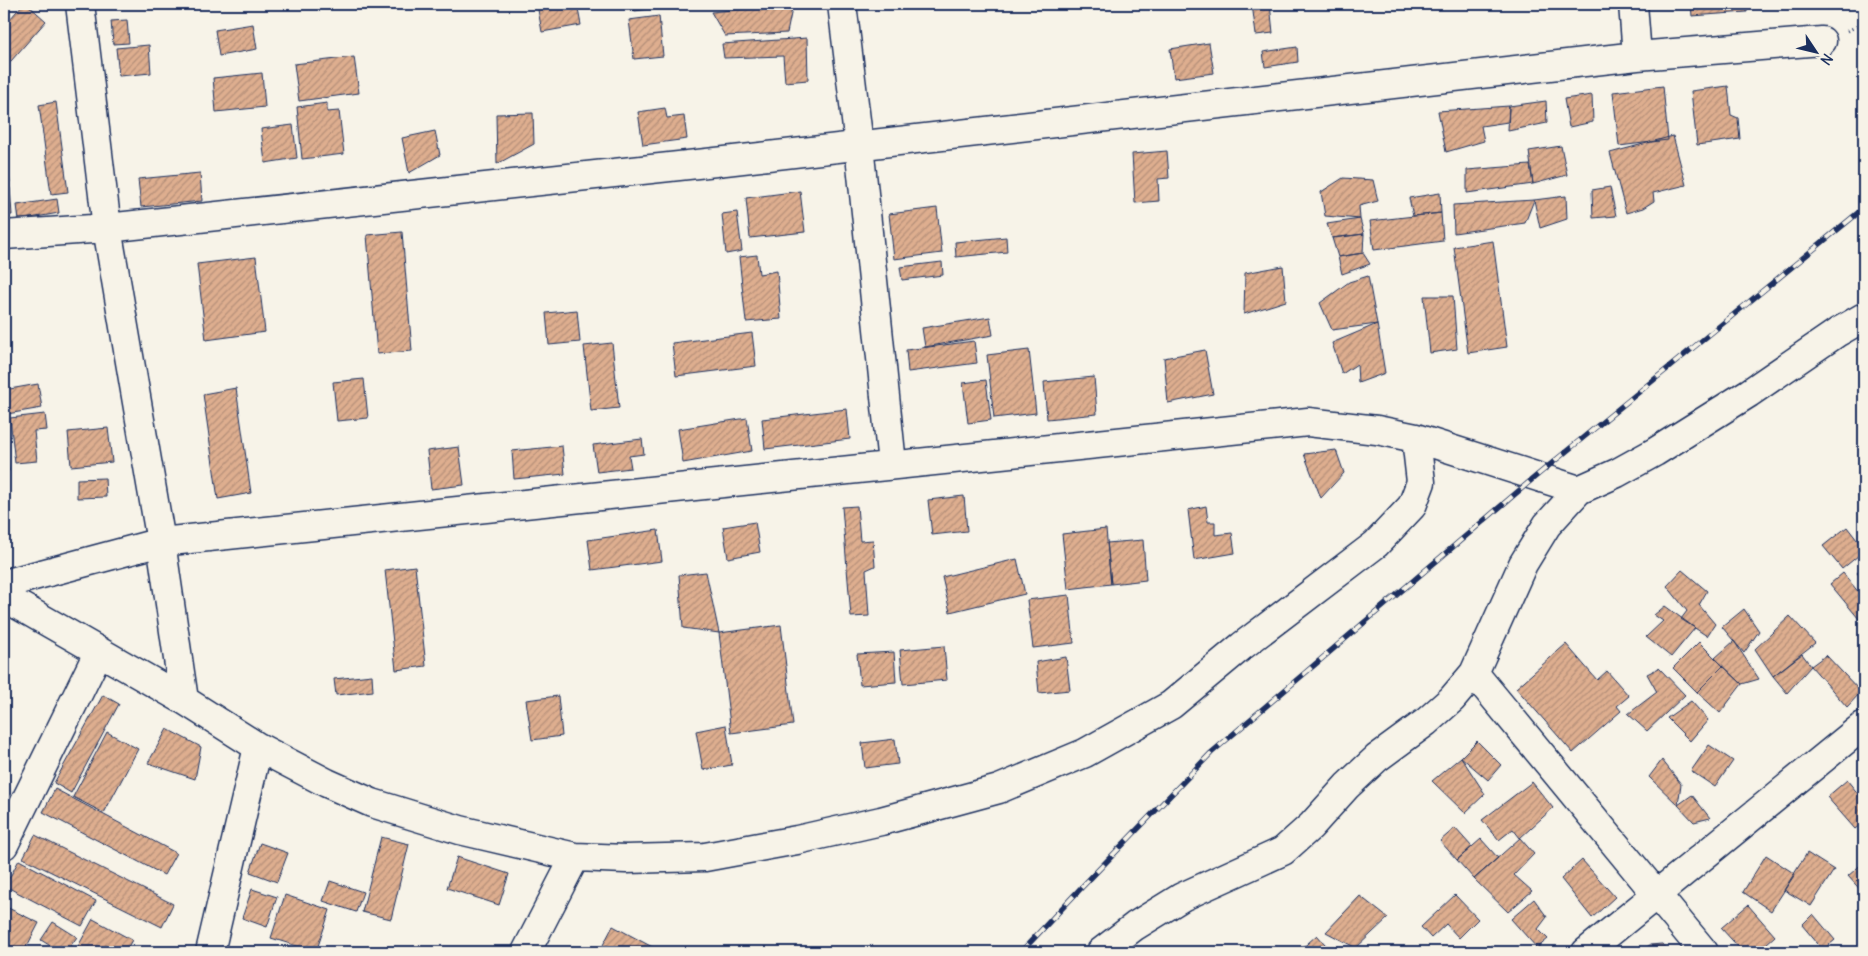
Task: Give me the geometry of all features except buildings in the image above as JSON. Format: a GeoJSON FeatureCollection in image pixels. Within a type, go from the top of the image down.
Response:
{"type":"FeatureCollection","features":[{"type":"Feature","properties":{"kind":"street"},"geometry":{"type":"LineString","coordinates":[[80,4],[107,228],[161,542],[184,700]]}},
{"type":"Feature","properties":{"kind":"street"},"geometry":{"type":"LineString","coordinates":[[842,4],[859,145],[892,464]]}},
{"type":"Feature","properties":{"kind":"street"},"geometry":{"type":"LineString","coordinates":[[1633,4],[1637,56]]}},
{"type":"Feature","properties":{"kind":"street"},"geometry":{"type":"LineString","coordinates":[[4,235],[107,228],[859,145],[1637,56],[1822,41]]}},
{"type":"Feature","properties":{"kind":"street"},"geometry":{"type":"LineString","coordinates":[[1101,952],[1135,926],[1182,897],[1283,851],[1311,826],[1347,786],[1377,758],[1426,722],[1452,699],[1474,673],[1523,564],[1547,524],[1579,490],[1617,473],[1655,452],[1749,393],[1838,332],[1864,317]]}},
{"type":"Feature","properties":{"kind":"street"},"geometry":{"type":"LineString","coordinates":[[4,584],[161,542],[892,464],[1308,422],[1377,430],[1416,438],[1579,490]]}},
{"type":"Feature","properties":{"kind":"street"},"geometry":{"type":"LineString","coordinates":[[4,597],[184,700],[258,747],[327,783],[372,803],[460,830],[575,857],[626,859],[705,856],[797,840],[881,821],[999,789],[1085,754],[1171,705],[1242,646],[1376,544],[1412,506],[1421,482],[1416,438]]}},
{"type":"Feature","properties":{"kind":"street"},"geometry":{"type":"LineString","coordinates":[[4,845],[99,651]]}},
{"type":"Feature","properties":{"kind":"street"},"geometry":{"type":"LineString","coordinates":[[1474,673],[1704,952]]}},
{"type":"Feature","properties":{"kind":"street"},"geometry":{"type":"LineString","coordinates":[[1586,952],[1864,725]]}},
{"type":"Feature","properties":{"kind":"street"},"geometry":{"type":"LineString","coordinates":[[210,952],[258,747]]}},
{"type":"Feature","properties":{"kind":"street"},"geometry":{"type":"LineString","coordinates":[[526,952],[575,857]]}},
{"type":"Feature","properties":{"kind":"railway"},"geometry":{"type":"LineString","coordinates":[[1021,952],[1211,753],[1535,477],[1864,208]]}}]}
